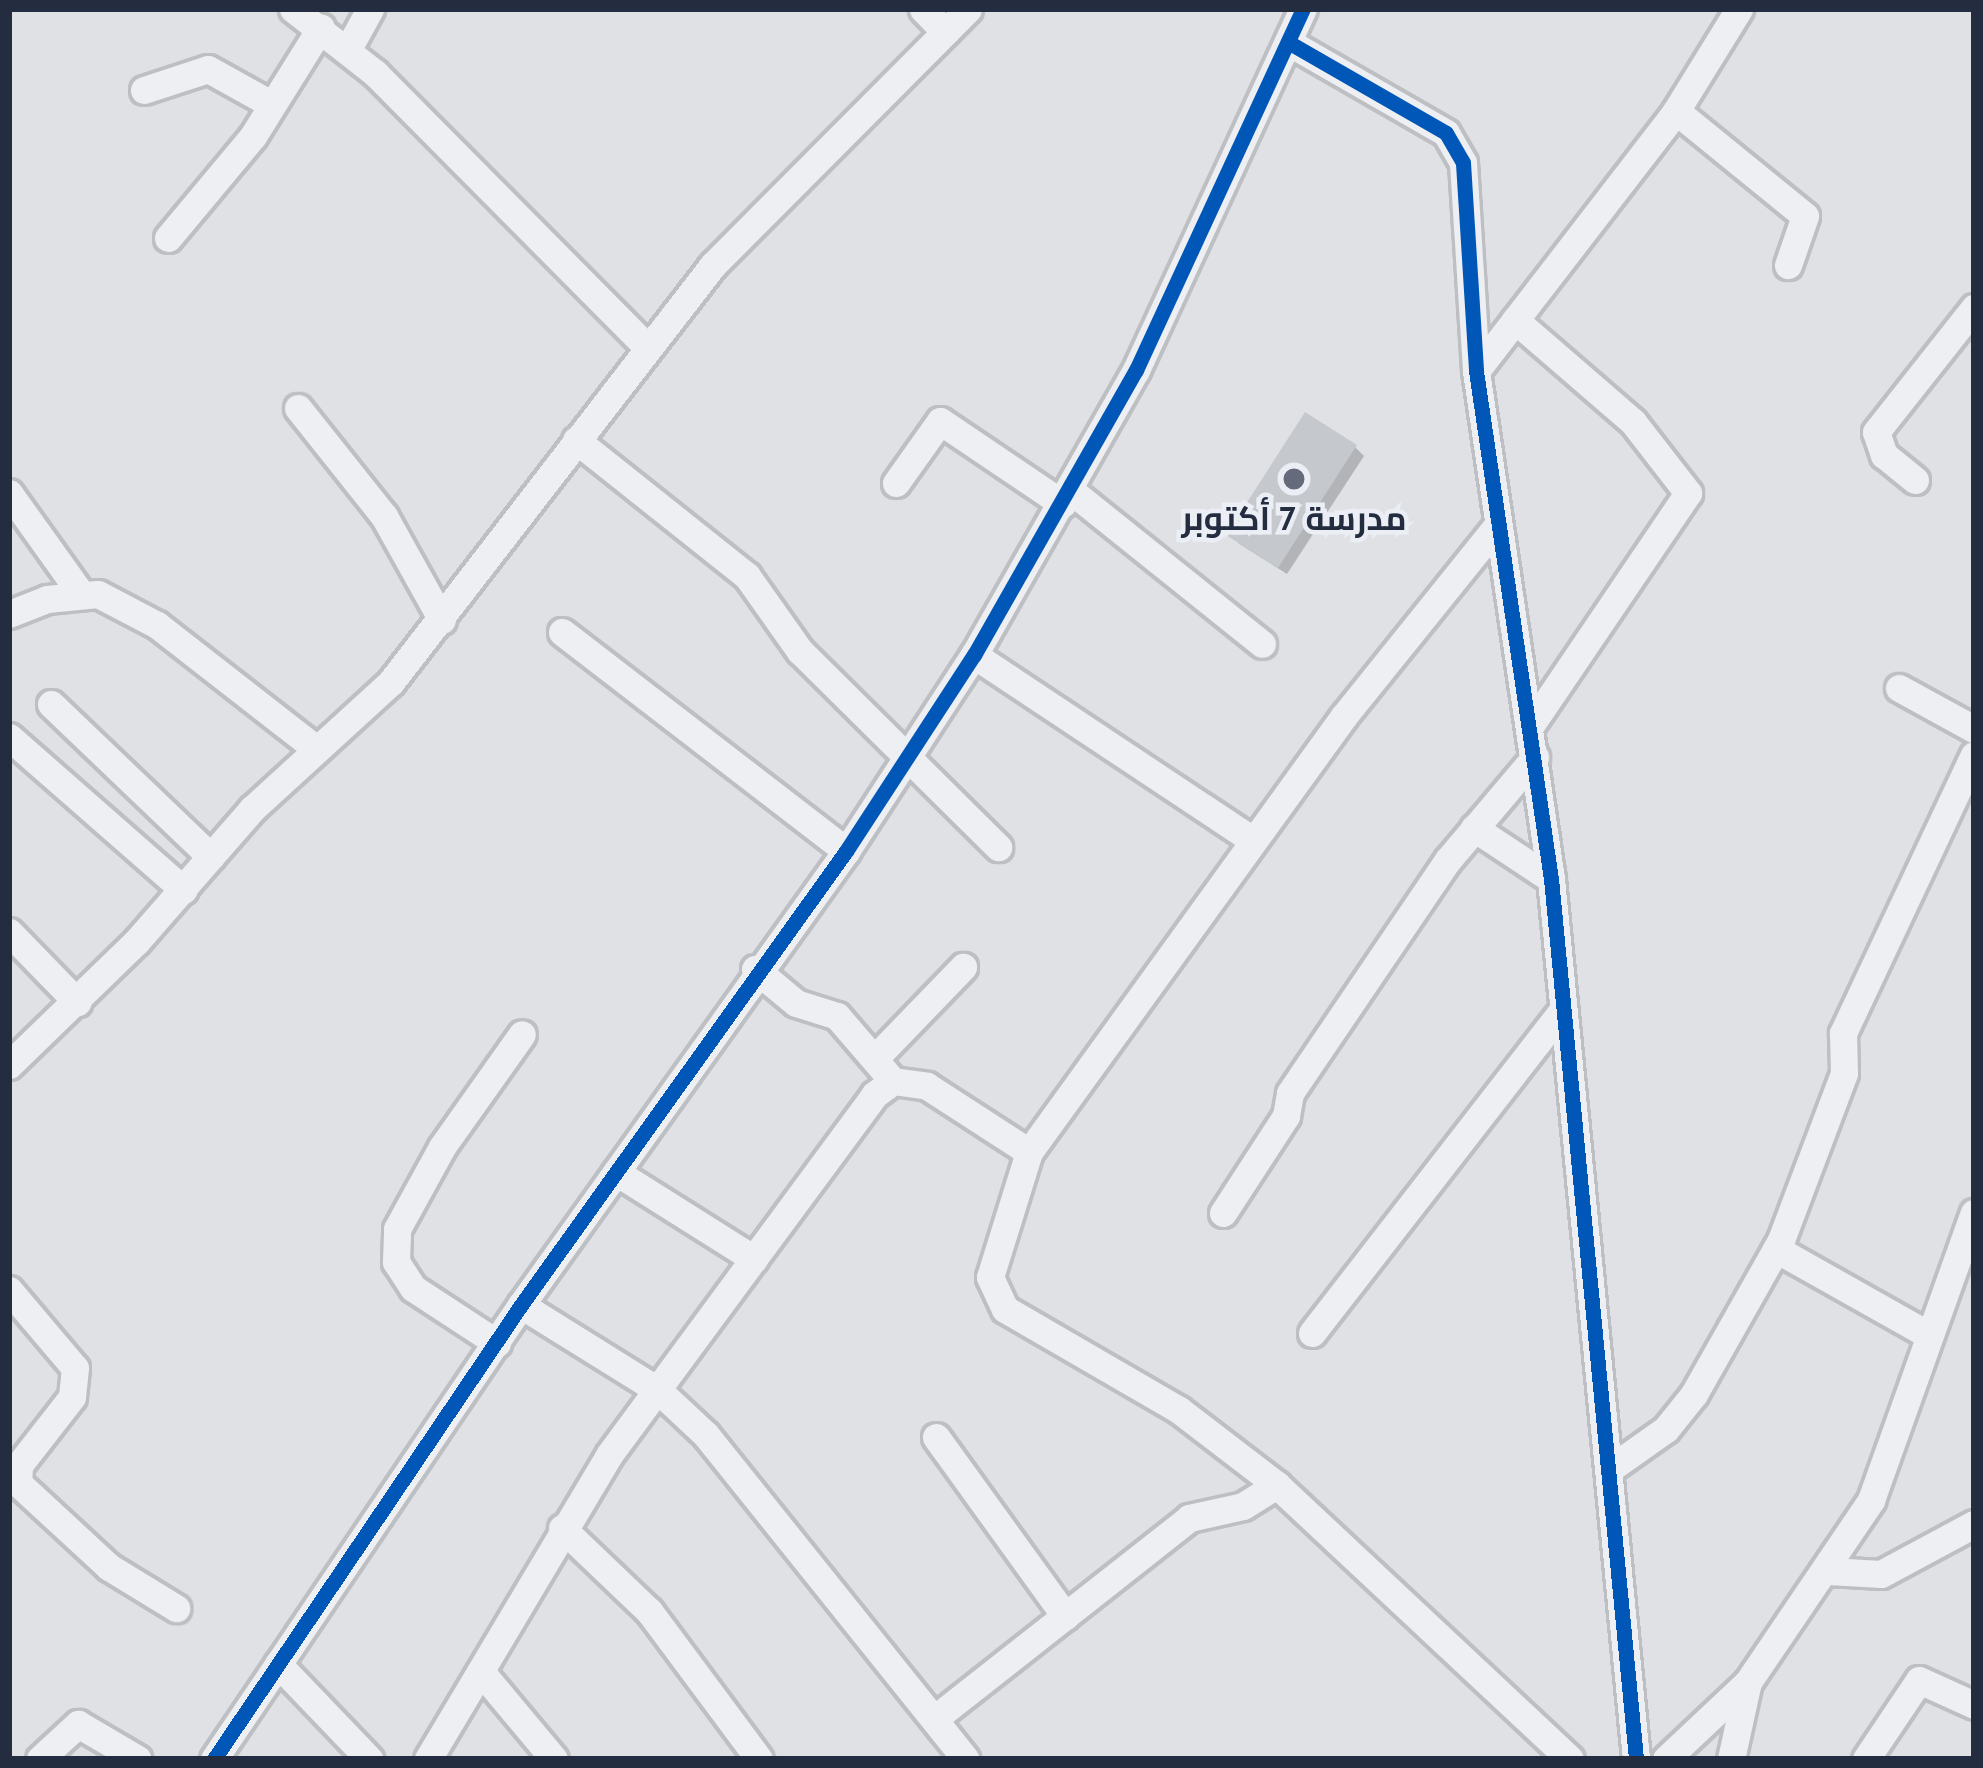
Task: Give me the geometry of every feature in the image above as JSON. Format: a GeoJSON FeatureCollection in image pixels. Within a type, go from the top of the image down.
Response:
{"type":"FeatureCollection","features":[{"type":"Feature","properties":{"kind":"street"},"geometry":{"type":"LineString","coordinates":[[293,9],[347,49],[648,348]]}},
{"type":"Feature","properties":{"kind":"street"},"geometry":{"type":"LineString","coordinates":[[347,49],[370,9]]}},
{"type":"Feature","properties":{"kind":"street"},"geometry":{"type":"LineString","coordinates":[[922,9],[945,32]]}},
{"type":"Feature","properties":{"kind":"street"},"geometry":{"type":"LineString","coordinates":[[9,1065],[77,1002],[316,748],[391,682],[746,227],[968,9]]}},
{"type":"Feature","properties":{"kind":"street"},"geometry":{"type":"LineString","coordinates":[[214,1759],[754,969],[846,851],[974,655],[1136,370],[1303,9]]}},
{"type":"Feature","properties":{"kind":"street"},"geometry":{"type":"LineString","coordinates":[[1476,371],[1676,111],[1739,9]]}},
{"type":"Feature","properties":{"kind":"street"},"geometry":{"type":"LineString","coordinates":[[168,238],[253,136],[269,103],[321,27]]}},
{"type":"Feature","properties":{"kind":"street"},"geometry":{"type":"LineString","coordinates":[[1288,43],[1446,133],[1459,149],[1476,371],[1551,879],[1636,1759]]}},
{"type":"Feature","properties":{"kind":"street"},"geometry":{"type":"LineString","coordinates":[[144,89],[208,69],[269,103]]}},
{"type":"Feature","properties":{"kind":"street"},"geometry":{"type":"LineString","coordinates":[[1676,111],[1805,216],[1788,265]]}},
{"type":"Feature","properties":{"kind":"street"},"geometry":{"type":"LineString","coordinates":[[1915,481],[1884,455],[1876,432],[1974,308]]}},
{"type":"Feature","properties":{"kind":"street"},"geometry":{"type":"LineString","coordinates":[[1515,320],[1633,422],[1688,493],[1530,726]]}},
{"type":"Feature","properties":{"kind":"street"},"geometry":{"type":"LineString","coordinates":[[298,408],[384,516],[442,620]]}},
{"type":"Feature","properties":{"kind":"street"},"geometry":{"type":"LineString","coordinates":[[896,483],[940,421],[1066,497],[1262,644]]}},
{"type":"Feature","properties":{"kind":"street"},"geometry":{"type":"LineString","coordinates":[[576,440],[746,576],[800,651],[998,847]]}},
{"type":"Feature","properties":{"kind":"street"},"geometry":{"type":"LineString","coordinates":[[9,493],[81,594]]}},
{"type":"Feature","properties":{"kind":"street"},"geometry":{"type":"LineString","coordinates":[[1496,527],[1252,840],[1029,1152],[990,1268],[1000,1304],[1179,1410],[1276,1485],[1570,1759]]}},
{"type":"Feature","properties":{"kind":"street"},"geometry":{"type":"LineString","coordinates":[[9,614],[81,594],[98,594],[157,625],[316,748]]}},
{"type":"Feature","properties":{"kind":"street"},"geometry":{"type":"LineString","coordinates":[[562,632],[846,851]]}},
{"type":"Feature","properties":{"kind":"street"},"geometry":{"type":"LineString","coordinates":[[974,655],[1252,840]]}},
{"type":"Feature","properties":{"kind":"street"},"geometry":{"type":"LineString","coordinates":[[1899,688],[1974,729]]}},
{"type":"Feature","properties":{"kind":"street"},"geometry":{"type":"LineString","coordinates":[[51,704],[211,857]]}},
{"type":"Feature","properties":{"kind":"street"},"geometry":{"type":"LineString","coordinates":[[9,737],[184,890]]}},
{"type":"Feature","properties":{"kind":"street"},"geometry":{"type":"LineString","coordinates":[[1611,1468],[1666,1429],[1694,1394],[1776,1249],[1844,1073],[1843,1034],[1974,755]]}},
{"type":"Feature","properties":{"kind":"street"},"geometry":{"type":"LineString","coordinates":[[1223,1213],[1277,1132],[1289,1093],[1474,828],[1535,757]]}},
{"type":"Feature","properties":{"kind":"street"},"geometry":{"type":"LineString","coordinates":[[1474,828],[1551,879]]}},
{"type":"Feature","properties":{"kind":"street"},"geometry":{"type":"LineString","coordinates":[[9,932],[77,1002]]}},
{"type":"Feature","properties":{"kind":"street"},"geometry":{"type":"LineString","coordinates":[[877,1056],[963,967]]}},
{"type":"Feature","properties":{"kind":"street"},"geometry":{"type":"LineString","coordinates":[[754,969],[796,1003],[838,1016],[877,1056],[893,1081],[927,1087],[1029,1152]]}},
{"type":"Feature","properties":{"kind":"street"},"geometry":{"type":"LineString","coordinates":[[1312,1333],[1561,1012]]}},
{"type":"Feature","properties":{"kind":"street"},"geometry":{"type":"LineString","coordinates":[[496,1342],[413,1288],[396,1262],[397,1229],[442,1147],[522,1034]]}},
{"type":"Feature","properties":{"kind":"street"},"geometry":{"type":"LineString","coordinates":[[428,1759],[562,1528],[861,1108],[893,1081]]}},
{"type":"Feature","properties":{"kind":"street"},"geometry":{"type":"LineString","coordinates":[[616,1172],[754,1259]]}},
{"type":"Feature","properties":{"kind":"street"},"geometry":{"type":"LineString","coordinates":[[1666,1759],[1748,1682],[1829,1571],[1885,1466],[1925,1333],[1974,1213]]}},
{"type":"Feature","properties":{"kind":"street"},"geometry":{"type":"LineString","coordinates":[[1776,1249],[1925,1333]]}},
{"type":"Feature","properties":{"kind":"street"},"geometry":{"type":"LineString","coordinates":[[9,1290],[75,1368],[72,1396],[19,1465],[18,1483],[109,1568],[176,1608]]}},
{"type":"Feature","properties":{"kind":"street"},"geometry":{"type":"LineString","coordinates":[[521,1305],[659,1391],[736,1467],[965,1759]]}},
{"type":"Feature","properties":{"kind":"street"},"geometry":{"type":"LineString","coordinates":[[936,1437],[1065,1616]]}},
{"type":"Feature","properties":{"kind":"street"},"geometry":{"type":"LineString","coordinates":[[934,1720],[1190,1518],[1244,1506],[1276,1485]]}},
{"type":"Feature","properties":{"kind":"street"},"geometry":{"type":"LineString","coordinates":[[1829,1571],[1881,1574],[1974,1524]]}},
{"type":"Feature","properties":{"kind":"street"},"geometry":{"type":"LineString","coordinates":[[562,1528],[649,1611],[759,1759]]}},
{"type":"Feature","properties":{"kind":"street"},"geometry":{"type":"LineString","coordinates":[[278,1664],[369,1759]]}},
{"type":"Feature","properties":{"kind":"street"},"geometry":{"type":"LineString","coordinates":[[482,1673],[554,1759]]}},
{"type":"Feature","properties":{"kind":"street"},"geometry":{"type":"LineString","coordinates":[[1866,1759],[1919,1680],[1974,1706]]}},
{"type":"Feature","properties":{"kind":"street"},"geometry":{"type":"LineString","coordinates":[[1731,1759],[1748,1682]]}},
{"type":"Feature","properties":{"kind":"street"},"geometry":{"type":"LineString","coordinates":[[40,1759],[78,1724],[137,1759]]}},
{"type":"Feature","properties":{"kind":"building"},"geometry":{"type":"Polygon","coordinates":[[[1305,412],[1357,445],[1278,568],[1226,535],[1305,412]]]}},
{"type":"Feature","properties":{"kind":"cycle path"},"geometry":{"type":"LineString","coordinates":[[214,1759],[521,1305],[846,851],[974,655],[1136,370],[1303,9]]}},
{"type":"Feature","properties":{"kind":"cycle path"},"geometry":{"type":"LineString","coordinates":[[1288,42],[1446,133],[1463,163],[1476,371],[1551,879],[1636,1759]]}},
{"type":"Feature","properties":{"kind":"place","name":"مدرسة 7 أكتوبر"},"geometry":{"type":"Point","coordinates":[1294,479]}}]}
